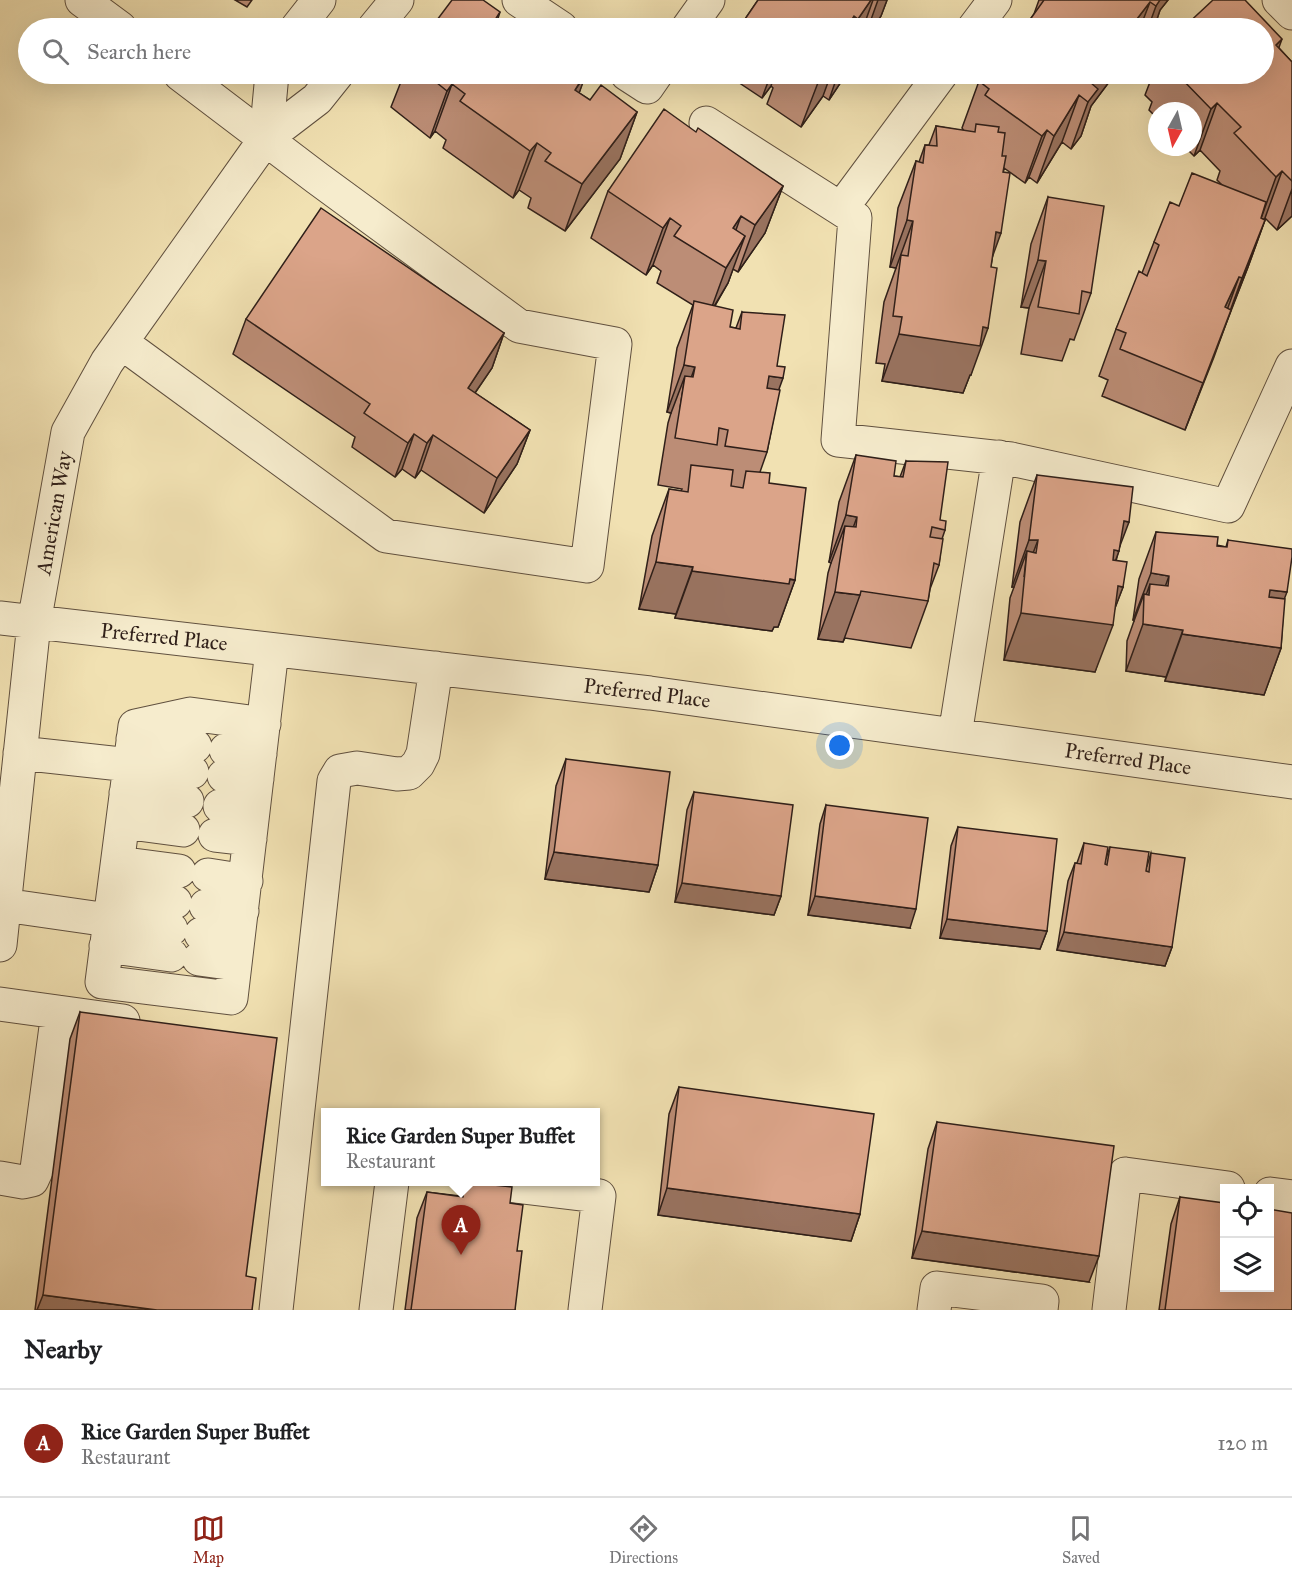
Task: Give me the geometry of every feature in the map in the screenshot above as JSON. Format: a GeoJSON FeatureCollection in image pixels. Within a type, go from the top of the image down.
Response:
{"type":"FeatureCollection","features":[{"type":"Feature","properties":{"kind":"street"},"geometry":{"type":"LineString","coordinates":[[82,0],[106,18]]}},
{"type":"Feature","properties":{"kind":"street"},"geometry":{"type":"LineString","coordinates":[[305,18],[319,0]]}},
{"type":"Feature","properties":{"kind":"street"},"geometry":{"type":"LineString","coordinates":[[382,18],[397,0]]}},
{"type":"Feature","properties":{"kind":"street"},"geometry":{"type":"LineString","coordinates":[[519,0],[546,18]]}},
{"type":"Feature","properties":{"kind":"street"},"geometry":{"type":"LineString","coordinates":[[695,18],[708,0]]}},
{"type":"Feature","properties":{"kind":"street"},"geometry":{"type":"LineString","coordinates":[[982,18],[995,0]]}},
{"type":"Feature","properties":{"kind":"street"},"geometry":{"type":"LineString","coordinates":[[1279,0],[1292,13]]}},
{"type":"Feature","properties":{"kind":"street"},"geometry":{"type":"LineString","coordinates":[[122,343],[386,536],[586,566],[615,344],[519,326],[193,84]]}},
{"type":"Feature","properties":{"kind":"street"},"geometry":{"type":"LineString","coordinates":[[266,138],[271,84]]}},
{"type":"Feature","properties":{"kind":"street"},"geometry":{"type":"LineString","coordinates":[[266,138],[317,99],[329,84]]}},
{"type":"Feature","properties":{"kind":"street"},"geometry":{"type":"LineString","coordinates":[[841,209],[934,84]]}},
{"type":"Feature","properties":{"kind":"street"},"geometry":{"type":"LineString","coordinates":[[706,123],[855,218],[838,440],[999,457],[1228,506],[1292,366]]}},
{"type":"Feature","properties":{"kind":"street","name":"American Way"},"geometry":{"type":"LineString","coordinates":[[0,945],[7,819],[20,753],[34,623],[68,432],[107,362],[266,138]]}},
{"type":"Feature","properties":{"kind":"street"},"geometry":{"type":"LineString","coordinates":[[955,735],[999,457]]}},
{"type":"Feature","properties":{"kind":"street","name":"Preferred Place"},"geometry":{"type":"LineString","coordinates":[[0,618],[650,693],[1292,782]]}},
{"type":"Feature","properties":{"kind":"street"},"geometry":{"type":"LineString","coordinates":[[257,781],[190,714],[135,726],[102,982],[231,998],[257,781],[272,650]]}},
{"type":"Feature","properties":{"kind":"street"},"geometry":{"type":"LineString","coordinates":[[276,1310],[293,1045],[334,781],[340,771],[357,768],[397,774],[409,772],[418,764],[423,754],[436,669]]}},
{"type":"Feature","properties":{"kind":"street"},"geometry":{"type":"LineString","coordinates":[[20,753],[128,780],[205,789],[257,781]]}},
{"type":"Feature","properties":{"kind":"street"},"geometry":{"type":"LineString","coordinates":[[128,780],[205,789],[257,781]]}},
{"type":"Feature","properties":{"kind":"street"},"geometry":{"type":"LineString","coordinates":[[4,905],[112,906],[240,924]]}},
{"type":"Feature","properties":{"kind":"street"},"geometry":{"type":"LineString","coordinates":[[112,906],[240,924]]}},
{"type":"Feature","properties":{"kind":"street"},"geometry":{"type":"LineString","coordinates":[[0,1004],[152,1025]]}},
{"type":"Feature","properties":{"kind":"street"},"geometry":{"type":"LineString","coordinates":[[0,1178],[24,1182],[32,1180],[38,1168],[58,1012]]}},
{"type":"Feature","properties":{"kind":"street"},"geometry":{"type":"LineString","coordinates":[[1109,1310],[1125,1174],[1220,1187]]}},
{"type":"Feature","properties":{"kind":"street"},"geometry":{"type":"LineString","coordinates":[[376,1310],[392,1186]]}},
{"type":"Feature","properties":{"kind":"street"},"geometry":{"type":"LineString","coordinates":[[515,1186],[599,1196],[585,1310]]}},
{"type":"Feature","properties":{"kind":"street"},"geometry":{"type":"LineString","coordinates":[[1274,1195],[1292,1197]]}},
{"type":"Feature","properties":{"kind":"street"},"geometry":{"type":"LineString","coordinates":[[934,1310],[937,1288],[1042,1301],[1041,1310]]}},
{"type":"Feature","properties":{"kind":"building"},"geometry":{"type":"Polygon","coordinates":[[[452,0],[483,0],[500,12],[496,18],[438,18],[452,0]]]}},
{"type":"Feature","properties":{"kind":"building"},"geometry":{"type":"Polygon","coordinates":[[[758,0],[871,0],[859,18],[854,16],[853,18],[746,18],[758,0]]]}},
{"type":"Feature","properties":{"kind":"building"},"geometry":{"type":"Polygon","coordinates":[[[1044,0],[1160,0],[1156,6],[1150,2],[1138,18],[1031,18],[1044,0]]]}},
{"type":"Feature","properties":{"kind":"building"},"geometry":{"type":"Polygon","coordinates":[[[1213,0],[1245,0],[1262,18],[1194,18],[1213,0]]]}},
{"type":"Feature","properties":{"kind":"building"},"geometry":{"type":"Polygon","coordinates":[[[1274,31],[1282,39],[1276,45],[1292,62],[1292,181],[1282,171],[1276,177],[1234,133],[1241,127],[1217,103],[1211,109],[1187,84],[1274,84],[1274,31]]]}},
{"type":"Feature","properties":{"kind":"building"},"geometry":{"type":"Polygon","coordinates":[[[438,84],[452,84],[447,91],[438,84]]]}},
{"type":"Feature","properties":{"kind":"building"},"geometry":{"type":"Polygon","coordinates":[[[452,84],[579,84],[575,90],[590,100],[601,85],[637,112],[582,184],[545,161],[551,153],[537,143],[530,151],[460,101],[465,94],[452,84]]]}},
{"type":"Feature","properties":{"kind":"building"},"geometry":{"type":"Polygon","coordinates":[[[983,84],[1092,84],[1098,89],[1088,102],[1079,95],[1054,136],[1047,130],[1042,136],[985,95],[989,89],[983,84]]]}},
{"type":"Feature","properties":{"kind":"building"},"geometry":{"type":"Polygon","coordinates":[[[664,109],[696,132],[698,128],[783,186],[755,225],[741,216],[733,228],[745,236],[726,268],[674,236],[681,226],[670,218],[663,228],[608,191],[664,109]]]}},
{"type":"Feature","properties":{"kind":"building"},"geometry":{"type":"Polygon","coordinates":[[[976,124],[999,127],[998,132],[1005,133],[1002,156],[1006,156],[1003,172],[1010,173],[1001,233],[996,232],[991,267],[997,268],[988,328],[983,327],[980,346],[899,334],[902,317],[893,316],[901,255],[908,256],[913,221],[907,220],[916,161],[923,163],[925,145],[937,146],[936,126],[975,132],[976,124]]]}},
{"type":"Feature","properties":{"kind":"building"},"geometry":{"type":"Polygon","coordinates":[[[1192,173],[1266,202],[1261,218],[1265,220],[1242,278],[1239,277],[1225,307],[1231,310],[1203,383],[1120,349],[1126,333],[1116,329],[1139,271],[1147,276],[1159,245],[1154,242],[1170,202],[1179,206],[1192,173]]]}},
{"type":"Feature","properties":{"kind":"building"},"geometry":{"type":"Polygon","coordinates":[[[1048,197],[1104,206],[1091,293],[1082,291],[1079,314],[1038,307],[1046,261],[1038,260],[1048,197]]]}},
{"type":"Feature","properties":{"kind":"building"},"geometry":{"type":"Polygon","coordinates":[[[321,208],[504,333],[468,388],[530,430],[497,478],[433,435],[427,443],[414,434],[408,443],[364,413],[370,404],[246,319],[321,208]]]}},
{"type":"Feature","properties":{"kind":"building"},"geometry":{"type":"Polygon","coordinates":[[[694,301],[733,310],[730,327],[740,329],[742,312],[785,315],[777,366],[785,367],[783,378],[769,376],[767,388],[780,390],[767,452],[725,446],[728,430],[719,428],[717,445],[675,438],[685,376],[693,377],[695,367],[684,365],[694,301]]]}},
{"type":"Feature","properties":{"kind":"building"},"geometry":{"type":"Polygon","coordinates":[[[856,455],[896,461],[894,476],[903,477],[906,461],[948,462],[940,520],[946,521],[945,530],[932,527],[930,537],[943,539],[939,565],[934,563],[928,601],[861,591],[860,595],[835,592],[845,526],[856,527],[857,517],[846,515],[856,455]]]}},
{"type":"Feature","properties":{"kind":"building"},"geometry":{"type":"Polygon","coordinates":[[[691,465],[733,470],[731,486],[743,488],[746,471],[770,473],[769,483],[806,488],[795,580],[790,579],[789,584],[692,571],[693,567],[656,562],[669,489],[688,492],[691,465]]]}},
{"type":"Feature","properties":{"kind":"building"},"geometry":{"type":"Polygon","coordinates":[[[1037,475],[1133,487],[1129,522],[1124,521],[1119,551],[1114,550],[1113,560],[1127,562],[1123,587],[1118,586],[1113,625],[1021,613],[1027,551],[1036,553],[1038,540],[1029,540],[1037,475]]]}},
{"type":"Feature","properties":{"kind":"building"},"geometry":{"type":"Polygon","coordinates":[[[1156,532],[1218,537],[1217,546],[1227,547],[1228,540],[1292,549],[1287,592],[1270,590],[1269,597],[1285,599],[1281,648],[1182,634],[1183,630],[1143,624],[1144,594],[1149,595],[1150,584],[1168,586],[1169,576],[1151,573],[1156,532]]]}},
{"type":"Feature","properties":{"kind":"building"},"geometry":{"type":"Polygon","coordinates":[[[566,759],[670,772],[658,865],[554,852],[566,759]]]}},
{"type":"Feature","properties":{"kind":"building"},"geometry":{"type":"Polygon","coordinates":[[[694,792],[793,805],[781,896],[682,883],[694,792]]]}},
{"type":"Feature","properties":{"kind":"building"},"geometry":{"type":"Polygon","coordinates":[[[826,805],[928,818],[916,909],[815,896],[826,805]]]}},
{"type":"Feature","properties":{"kind":"building"},"geometry":{"type":"Polygon","coordinates":[[[958,827],[1057,839],[1047,931],[947,919],[958,827]]]}},
{"type":"Feature","properties":{"kind":"building"},"geometry":{"type":"Polygon","coordinates":[[[1084,843],[1108,847],[1105,864],[1107,865],[1110,847],[1149,852],[1146,871],[1149,872],[1151,853],[1185,858],[1172,947],[1064,932],[1075,863],[1081,864],[1084,843]]]}},
{"type":"Feature","properties":{"kind":"building"},"geometry":{"type":"Polygon","coordinates":[[[80,1012],[277,1038],[246,1276],[256,1278],[252,1310],[157,1310],[43,1295],[80,1012]]]}},
{"type":"Feature","properties":{"kind":"building"},"geometry":{"type":"Polygon","coordinates":[[[679,1087],[874,1114],[860,1214],[667,1188],[679,1087]]]}},
{"type":"Feature","properties":{"kind":"building"},"geometry":{"type":"Polygon","coordinates":[[[937,1122],[1114,1146],[1099,1256],[922,1231],[937,1122]]]}},
{"type":"Feature","properties":{"kind":"building"},"geometry":{"type":"Polygon","coordinates":[[[464,1186],[512,1187],[510,1203],[523,1205],[517,1251],[522,1251],[515,1310],[411,1310],[427,1192],[463,1197],[464,1186]]]}},
{"type":"Feature","properties":{"kind":"building"},"geometry":{"type":"Polygon","coordinates":[[[1180,1197],[1220,1202],[1220,1292],[1274,1292],[1274,1210],[1292,1213],[1292,1310],[1165,1310],[1180,1197]]]}},
{"type":"Feature","properties":{"kind":"place","name":"Rice Garden Super Buffet"},"geometry":{"type":"Point","coordinates":[461,1255]}}]}
